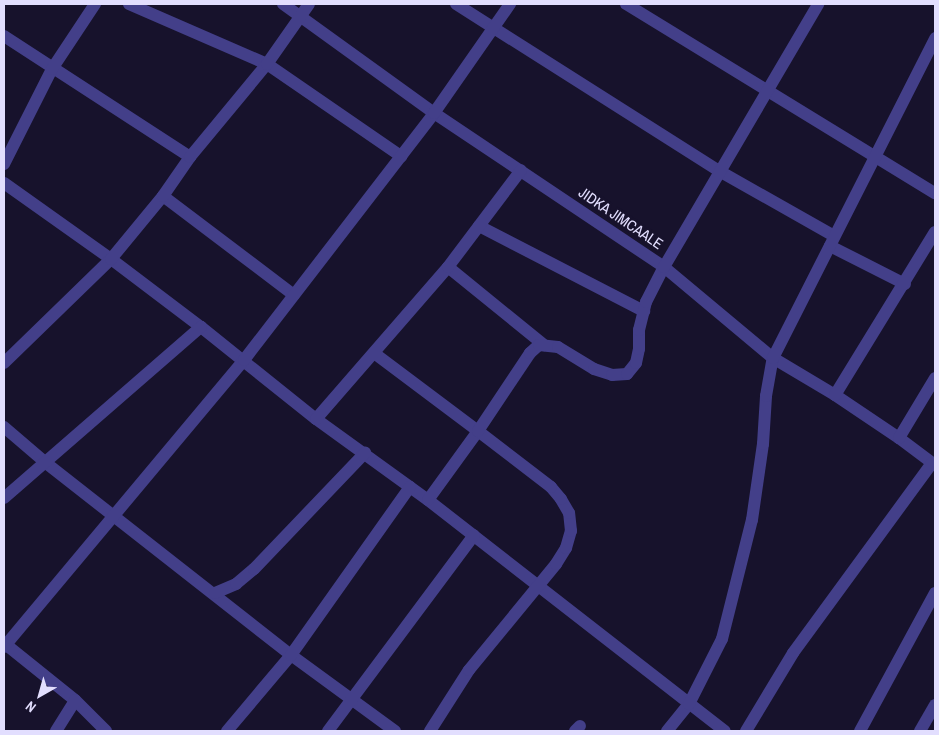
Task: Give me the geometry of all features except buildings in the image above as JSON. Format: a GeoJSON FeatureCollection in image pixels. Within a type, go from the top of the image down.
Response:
{"type":"FeatureCollection","features":[{"type":"Feature","properties":{"kind":"street"},"geometry":{"type":"LineString","coordinates":[[4,164],[52,69],[95,4]]}},
{"type":"Feature","properties":{"kind":"street"},"geometry":{"type":"LineString","coordinates":[[130,4],[267,64],[402,156]]}},
{"type":"Feature","properties":{"kind":"street","name":"JIDKA JIMCAALE"},"geometry":{"type":"LineString","coordinates":[[283,4],[434,113],[664,267],[773,358],[835,395],[934,464]]}},
{"type":"Feature","properties":{"kind":"street"},"geometry":{"type":"LineString","coordinates":[[4,363],[111,260],[163,196],[190,158],[267,64],[309,4]]}},
{"type":"Feature","properties":{"kind":"street"},"geometry":{"type":"LineString","coordinates":[[456,4],[721,172],[905,284]]}},
{"type":"Feature","properties":{"kind":"street"},"geometry":{"type":"LineString","coordinates":[[106,731],[75,700],[5,645],[244,360],[402,156],[510,4]]}},
{"type":"Feature","properties":{"kind":"street"},"geometry":{"type":"LineString","coordinates":[[626,4],[767,88],[935,193]]}},
{"type":"Feature","properties":{"kind":"street"},"geometry":{"type":"LineString","coordinates":[[428,500],[478,431],[530,353],[539,345],[558,347],[594,369],[612,375],[627,374],[636,364],[644,312],[664,267],[721,172],[767,88],[818,4]]}},
{"type":"Feature","properties":{"kind":"street"},"geometry":{"type":"LineString","coordinates":[[4,36],[190,158]]}},
{"type":"Feature","properties":{"kind":"street"},"geometry":{"type":"LineString","coordinates":[[667,731],[689,704],[722,639],[752,520],[764,444],[766,396],[773,358],[935,38]]}},
{"type":"Feature","properties":{"kind":"street"},"geometry":{"type":"LineString","coordinates":[[316,419],[448,267],[521,170]]}},
{"type":"Feature","properties":{"kind":"street"},"geometry":{"type":"LineString","coordinates":[[4,184],[201,327],[316,419],[365,453],[474,535],[725,731]]}},
{"type":"Feature","properties":{"kind":"street"},"geometry":{"type":"LineString","coordinates":[[163,196],[294,295]]}},
{"type":"Feature","properties":{"kind":"street"},"geometry":{"type":"LineString","coordinates":[[479,226],[644,312]]}},
{"type":"Feature","properties":{"kind":"street"},"geometry":{"type":"LineString","coordinates":[[835,395],[905,284],[935,232]]}},
{"type":"Feature","properties":{"kind":"street"},"geometry":{"type":"LineString","coordinates":[[448,267],[544,345]]}},
{"type":"Feature","properties":{"kind":"street"},"geometry":{"type":"LineString","coordinates":[[4,498],[201,327]]}},
{"type":"Feature","properties":{"kind":"street"},"geometry":{"type":"LineString","coordinates":[[374,353],[551,487],[569,513],[571,531],[566,548],[469,670],[430,731]]}},
{"type":"Feature","properties":{"kind":"street"},"geometry":{"type":"LineString","coordinates":[[899,438],[935,378]]}},
{"type":"Feature","properties":{"kind":"street"},"geometry":{"type":"LineString","coordinates":[[4,427],[46,463],[215,593],[291,655],[395,731]]}},
{"type":"Feature","properties":{"kind":"street"},"geometry":{"type":"LineString","coordinates":[[215,593],[236,584],[254,569],[365,453]]}},
{"type":"Feature","properties":{"kind":"street"},"geometry":{"type":"LineString","coordinates":[[746,731],[793,652],[934,464]]}},
{"type":"Feature","properties":{"kind":"street"},"geometry":{"type":"LineString","coordinates":[[227,731],[291,655],[410,487]]}},
{"type":"Feature","properties":{"kind":"street"},"geometry":{"type":"LineString","coordinates":[[328,731],[474,535]]}},
{"type":"Feature","properties":{"kind":"street"},"geometry":{"type":"LineString","coordinates":[[860,731],[935,593]]}},
{"type":"Feature","properties":{"kind":"street"},"geometry":{"type":"LineString","coordinates":[[56,731],[75,700]]}},
{"type":"Feature","properties":{"kind":"street"},"geometry":{"type":"LineString","coordinates":[[920,731],[935,705]]}}]}
